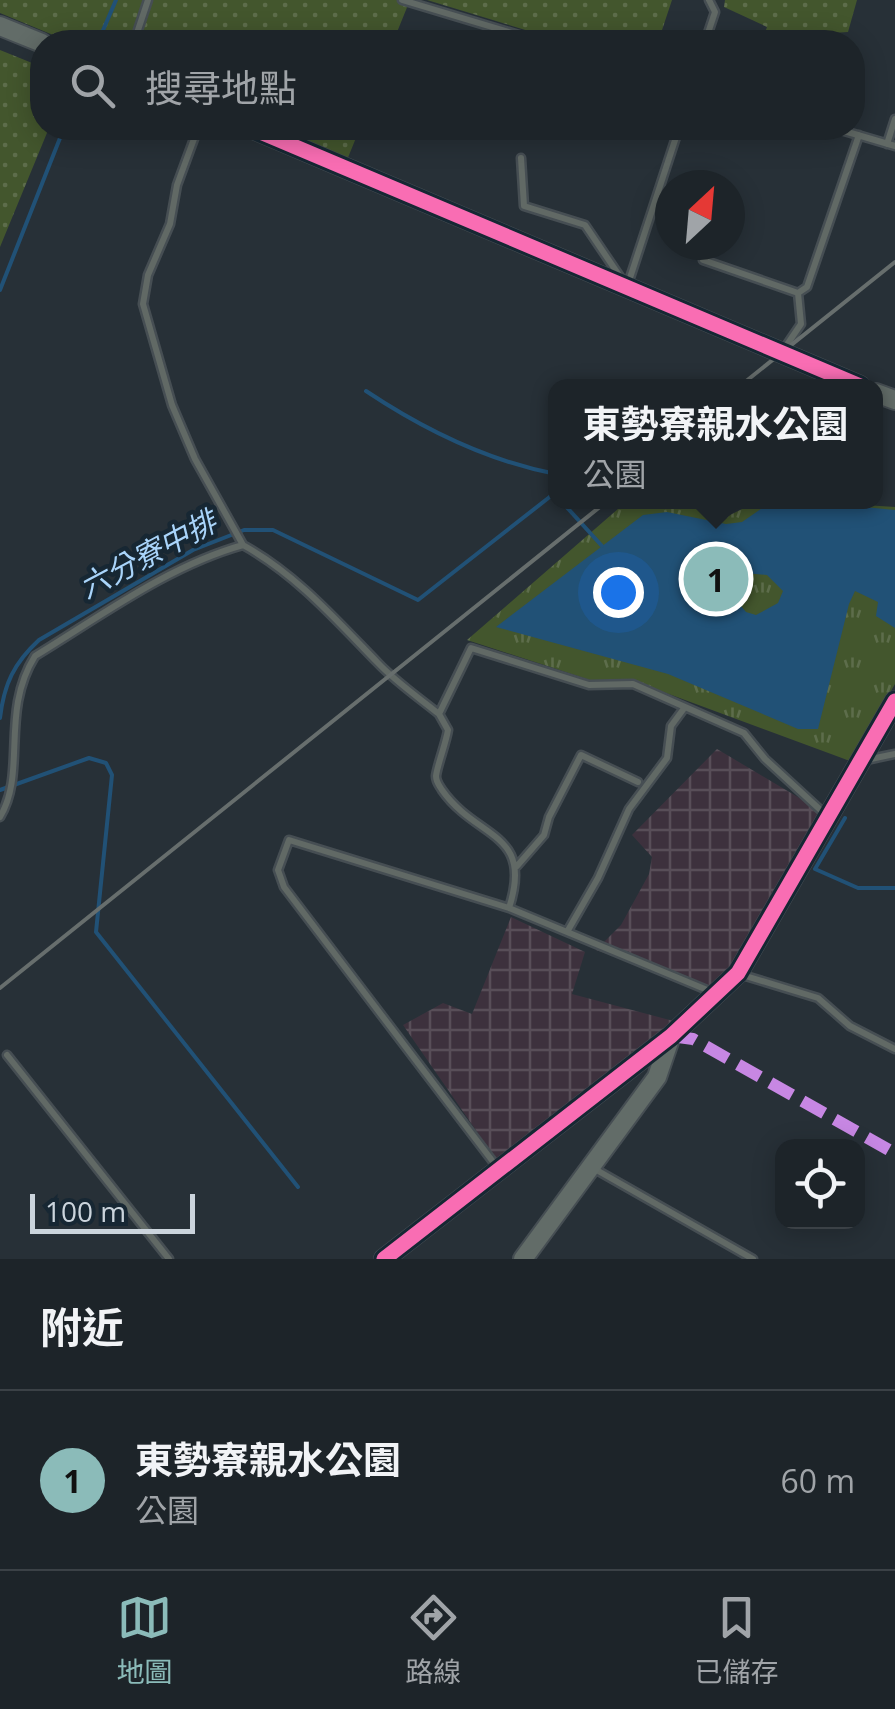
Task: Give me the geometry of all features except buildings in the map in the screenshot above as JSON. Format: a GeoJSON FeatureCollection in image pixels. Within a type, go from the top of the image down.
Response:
{"type":"FeatureCollection","features":[{"type":"Feature","properties":{"kind":"street"},"geometry":{"type":"LineString","coordinates":[[0,26],[30,38]]}},
{"type":"Feature","properties":{"kind":"street"},"geometry":{"type":"LineString","coordinates":[[279,140],[842,379]]}},
{"type":"Feature","properties":{"kind":"street"},"geometry":{"type":"LineString","coordinates":[[384,1259],[671,1036],[738,973],[895,701]]}},
{"type":"Feature","properties":{"kind":"street"},"geometry":{"type":"LineString","coordinates":[[524,1259],[657,1077],[671,1036]]}},
{"type":"Feature","properties":{"kind":"lane"},"geometry":{"type":"LineString","coordinates":[[138,30],[148,0]]}},
{"type":"Feature","properties":{"kind":"lane"},"geometry":{"type":"LineString","coordinates":[[402,0],[502,30]]}},
{"type":"Feature","properties":{"kind":"lane"},"geometry":{"type":"LineString","coordinates":[[709,0],[715,12],[709,30]]}},
{"type":"Feature","properties":{"kind":"lane"},"geometry":{"type":"LineString","coordinates":[[865,137],[891,145],[895,119]]}},
{"type":"Feature","properties":{"kind":"lane"},"geometry":{"type":"LineString","coordinates":[[194,140],[177,185],[170,224],[148,276],[143,304],[172,405],[195,459],[242,542],[311,592],[382,667],[438,714],[448,730],[437,783],[449,800],[511,851],[517,866],[509,908]]}},
{"type":"Feature","properties":{"kind":"lane"},"geometry":{"type":"LineString","coordinates":[[627,287],[675,140]]}},
{"type":"Feature","properties":{"kind":"lane"},"geometry":{"type":"LineString","coordinates":[[703,260],[798,292],[807,287],[857,140]]}},
{"type":"Feature","properties":{"kind":"lane"},"geometry":{"type":"LineString","coordinates":[[522,158],[524,206],[585,226],[627,287]]}},
{"type":"Feature","properties":{"kind":"lane"},"geometry":{"type":"LineString","coordinates":[[780,354],[801,324],[798,292]]}},
{"type":"Feature","properties":{"kind":"lane"},"geometry":{"type":"LineString","coordinates":[[0,817],[8,780],[7,714],[18,680],[35,656],[154,584],[242,542]]}},
{"type":"Feature","properties":{"kind":"lane"},"geometry":{"type":"LineString","coordinates":[[438,714],[471,648],[589,685],[626,682],[744,734],[828,817]]}},
{"type":"Feature","properties":{"kind":"lane"},"geometry":{"type":"LineString","coordinates":[[567,932],[598,878],[629,809],[667,758],[671,726],[685,707]]}},
{"type":"Feature","properties":{"kind":"lane"},"geometry":{"type":"LineString","coordinates":[[860,761],[895,754]]}},
{"type":"Feature","properties":{"kind":"lane"},"geometry":{"type":"LineString","coordinates":[[517,866],[544,835],[581,755],[638,782]]}},
{"type":"Feature","properties":{"kind":"lane"},"geometry":{"type":"LineString","coordinates":[[499,1169],[284,887],[278,870],[289,840],[509,908],[718,994]]}},
{"type":"Feature","properties":{"kind":"lane"},"geometry":{"type":"LineString","coordinates":[[738,973],[818,998],[850,1026],[895,1049]]}},
{"type":"Feature","properties":{"kind":"lane"},"geometry":{"type":"LineString","coordinates":[[6,1055],[169,1259]]}},
{"type":"Feature","properties":{"kind":"lane"},"geometry":{"type":"LineString","coordinates":[[593,1168],[752,1259]]}},
{"type":"Feature","properties":{"kind":"shaded area"},"geometry":{"type":"Polygon","coordinates":[[[717,749],[828,815],[717,993],[596,950],[621,925],[649,874],[652,857],[632,835],[717,749]]]}},
{"type":"Feature","properties":{"kind":"shaded area"},"geometry":{"type":"Polygon","coordinates":[[[511,917],[585,952],[572,994],[681,1023],[500,1165],[403,1025],[443,1003],[472,1014],[511,917]]]}},
{"type":"Feature","properties":{"kind":"green space"},"geometry":{"type":"Polygon","coordinates":[[[0,0],[410,0],[398,30],[41,30],[0,13],[0,0]]]}},
{"type":"Feature","properties":{"kind":"green space"},"geometry":{"type":"Polygon","coordinates":[[[427,0],[672,0],[662,30],[526,30],[427,0]]]}},
{"type":"Feature","properties":{"kind":"green space"},"geometry":{"type":"Polygon","coordinates":[[[725,0],[857,0],[849,30],[766,30],[767,27],[724,7],[725,0]]]}},
{"type":"Feature","properties":{"kind":"green space"},"geometry":{"type":"Polygon","coordinates":[[[0,50],[30,62],[30,140],[44,140],[0,247],[0,50]]]}},
{"type":"Feature","properties":{"kind":"green space"},"geometry":{"type":"Polygon","coordinates":[[[300,140],[355,140],[347,160],[300,140]]]}},
{"type":"Feature","properties":{"kind":"green space"},"geometry":{"type":"Polygon","coordinates":[[[895,507],[895,684],[850,761],[631,680],[590,680],[467,640],[618,509],[700,509],[726,517],[742,509],[895,507]]]}},
{"type":"Feature","properties":{"kind":"water"},"geometry":{"type":"Polygon","coordinates":[[[761,509],[895,510],[895,628],[876,616],[878,602],[855,591],[818,729],[798,729],[668,674],[496,627],[643,515],[667,512],[726,524],[742,522],[761,509]],[[733,572],[725,587],[746,612],[756,615],[778,603],[783,591],[767,575],[733,572]]]}},
{"type":"Feature","properties":{"kind":"waterway"},"geometry":{"type":"LineString","coordinates":[[103,30],[116,0]]}},
{"type":"Feature","properties":{"kind":"waterway"},"geometry":{"type":"LineString","coordinates":[[0,290],[59,140]]}},
{"type":"Feature","properties":{"kind":"waterway"},"geometry":{"type":"LineString","coordinates":[[366,391],[457,442],[548,472]]}},
{"type":"Feature","properties":{"kind":"waterway","name":"六分寮中排"},"geometry":{"type":"LineString","coordinates":[[0,718],[12,675],[39,640],[193,550],[244,530],[273,530],[418,600],[548,498]]}},
{"type":"Feature","properties":{"kind":"waterway"},"geometry":{"type":"LineString","coordinates":[[568,509],[602,546]]}},
{"type":"Feature","properties":{"kind":"waterway"},"geometry":{"type":"LineString","coordinates":[[0,790],[89,758],[106,763],[112,775],[96,932],[298,1187]]}},
{"type":"Feature","properties":{"kind":"waterway"},"geometry":{"type":"LineString","coordinates":[[845,818],[815,869],[858,888],[895,888]]}},
{"type":"Feature","properties":{"kind":"railway"},"geometry":{"type":"LineString","coordinates":[[749,379],[895,262]]}},
{"type":"Feature","properties":{"kind":"railway"},"geometry":{"type":"LineString","coordinates":[[0,988],[597,509]]}},
{"type":"Feature","properties":{"kind":"marked path"},"geometry":{"type":"LineString","coordinates":[[671,1036],[693,1039],[889,1150],[895,1141]]}},
{"type":"Feature","properties":{"kind":"cycle path"},"geometry":{"type":"LineString","coordinates":[[279,140],[843,379]]}},
{"type":"Feature","properties":{"kind":"cycle path"},"geometry":{"type":"LineString","coordinates":[[384,1259],[671,1036],[738,973],[895,701]]}},
{"type":"Feature","properties":{"kind":"place","name":"東勢寮親水公園"},"geometry":{"type":"Point","coordinates":[716,579]}}]}
